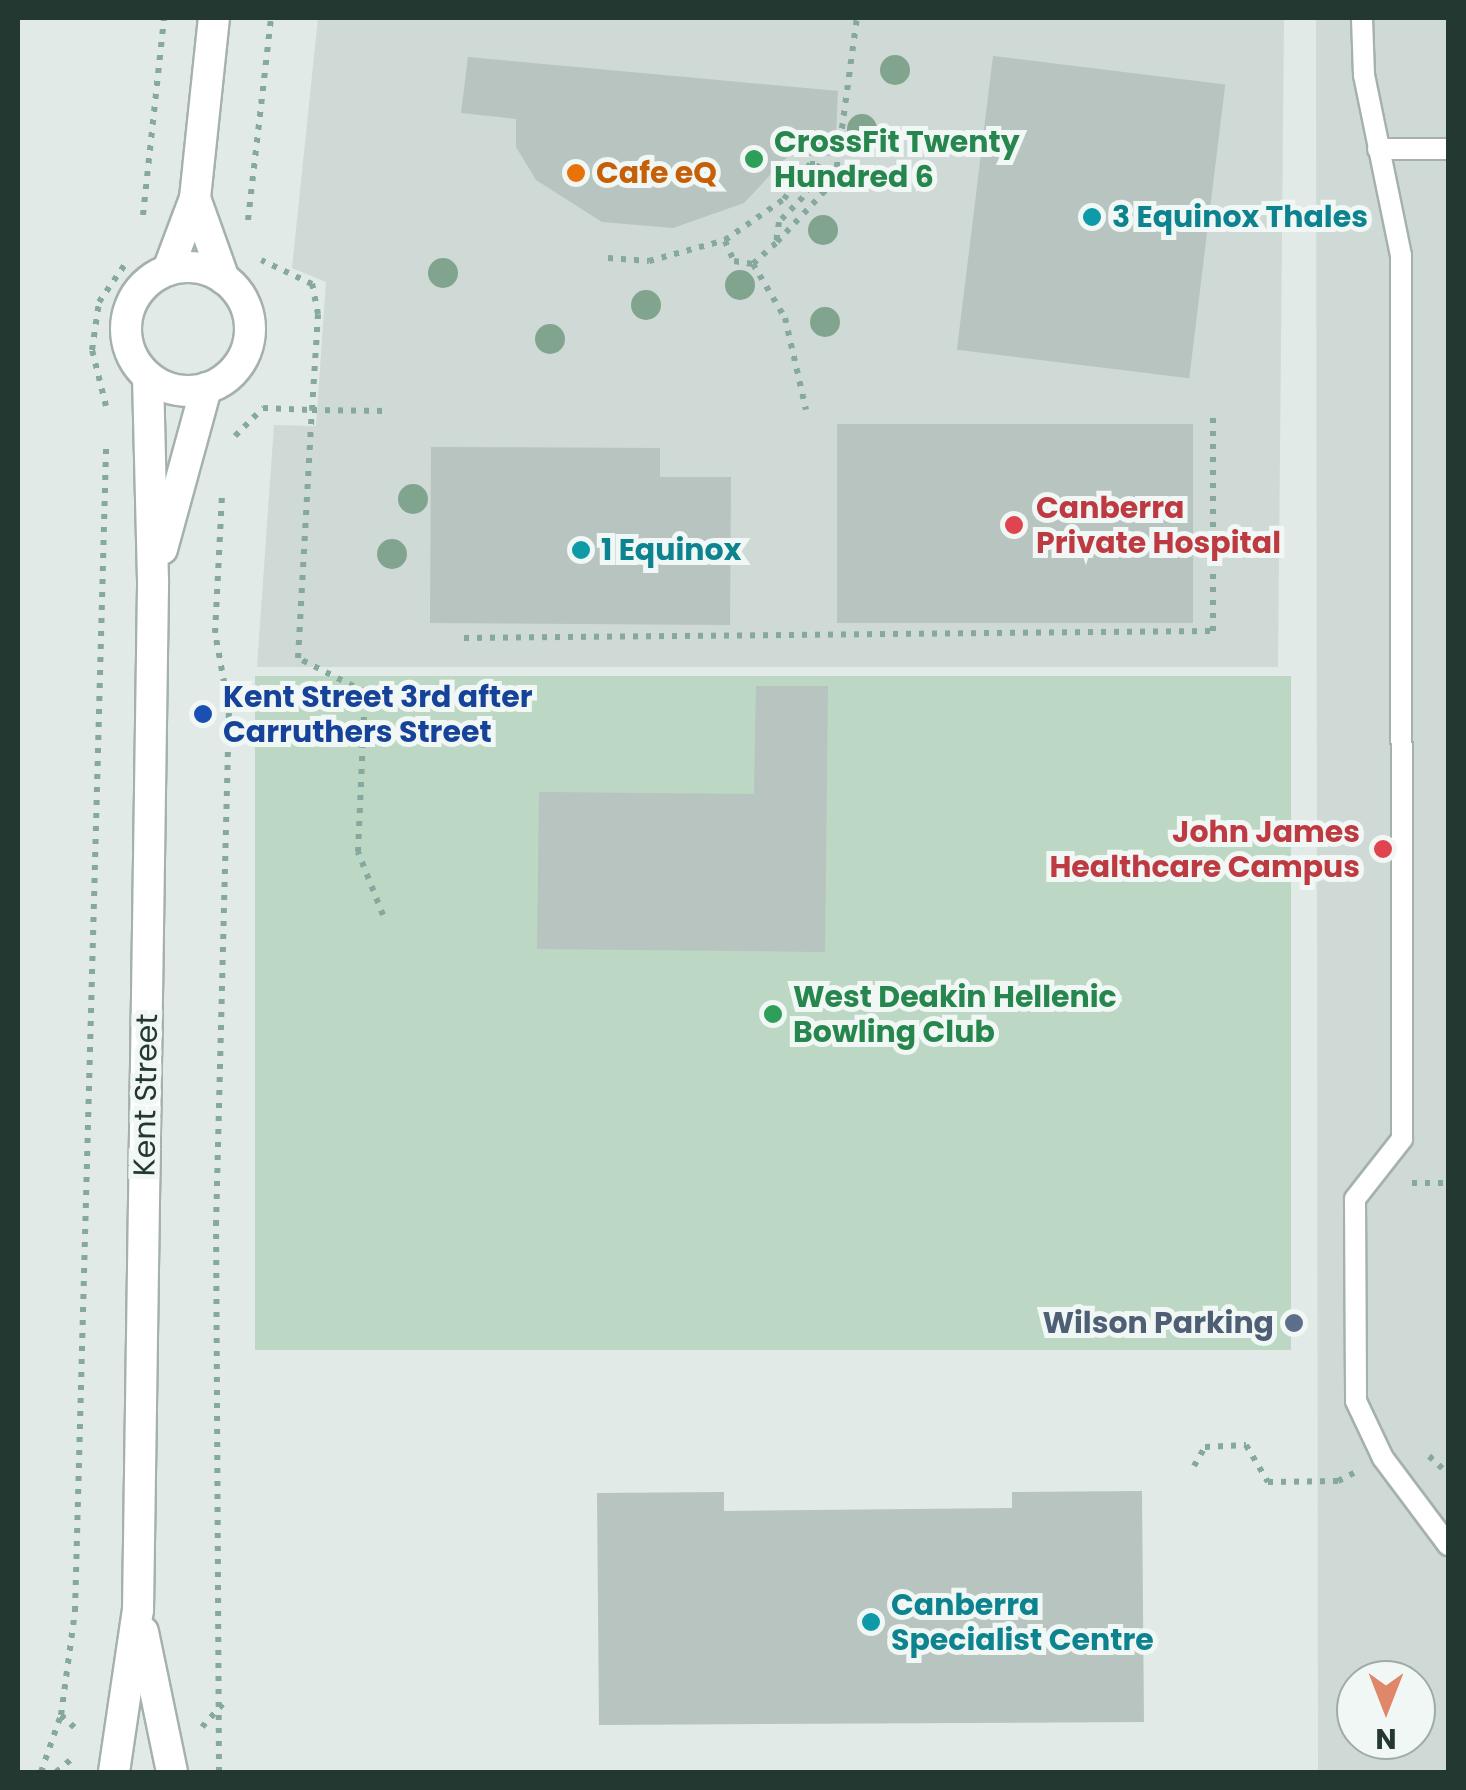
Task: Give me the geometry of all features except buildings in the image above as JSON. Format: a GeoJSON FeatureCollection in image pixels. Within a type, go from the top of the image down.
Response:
{"type":"FeatureCollection","features":[{"type":"Feature","properties":{"kind":"main road"},"geometry":{"type":"LineString","coordinates":[[168,270],[195,198],[214,18]]}},
{"type":"Feature","properties":{"kind":"main road"},"geometry":{"type":"LineString","coordinates":[[195,198],[224,278],[241,298],[250,335],[238,365],[206,388],[182,390],[148,376],[128,347],[127,316],[141,288],[168,270],[192,267],[224,278]]}},
{"type":"Feature","properties":{"kind":"main road","name":"Kent Street"},"geometry":{"type":"LineString","coordinates":[[114,1772],[138,1610],[153,580],[148,376]]}},
{"type":"Feature","properties":{"kind":"main road","name":"Kent Street"},"geometry":{"type":"LineString","coordinates":[[153,580],[206,388]]}},
{"type":"Feature","properties":{"kind":"main road","name":"Kent Street"},"geometry":{"type":"LineString","coordinates":[[138,1610],[172,1772]]}},
{"type":"Feature","properties":{"kind":"lane"},"geometry":{"type":"LineString","coordinates":[[1362,18],[1364,76],[1401,256],[1402,1139],[1355,1199],[1356,1401],[1383,1458],[1448,1544]]}},
{"type":"Feature","properties":{"kind":"lane"},"geometry":{"type":"LineString","coordinates":[[1378,149],[1448,149]]}},
{"type":"Feature","properties":{"kind":"path"},"geometry":{"type":"LineString","coordinates":[[138,232],[164,18]]}},
{"type":"Feature","properties":{"kind":"path"},"geometry":{"type":"LineString","coordinates":[[247,227],[271,18]]}},
{"type":"Feature","properties":{"kind":"path"},"geometry":{"type":"LineString","coordinates":[[753,264],[835,180],[857,18]]}},
{"type":"Feature","properties":{"kind":"path"},"geometry":{"type":"LineString","coordinates":[[608,258],[649,261],[725,240],[784,200],[810,164],[820,164],[803,197],[779,222],[776,243]]}},
{"type":"Feature","properties":{"kind":"path"},"geometry":{"type":"LineString","coordinates":[[725,240],[734,261],[753,264]]}},
{"type":"Feature","properties":{"kind":"path"},"geometry":{"type":"LineString","coordinates":[[110,423],[92,350],[99,302],[133,246]]}},
{"type":"Feature","properties":{"kind":"path"},"geometry":{"type":"LineString","coordinates":[[256,256],[312,284],[318,314],[298,658],[365,692],[358,852],[383,915]]}},
{"type":"Feature","properties":{"kind":"path"},"geometry":{"type":"LineString","coordinates":[[753,264],[785,318],[806,410]]}},
{"type":"Feature","properties":{"kind":"path"},"geometry":{"type":"LineString","coordinates":[[225,450],[264,408],[386,411]]}},
{"type":"Feature","properties":{"kind":"path"},"geometry":{"type":"LineString","coordinates":[[464,638],[1213,631],[1213,413]]}},
{"type":"Feature","properties":{"kind":"path"},"geometry":{"type":"LineString","coordinates":[[41,1772],[61,1715],[75,1611],[107,439]]}},
{"type":"Feature","properties":{"kind":"path"},"geometry":{"type":"LineString","coordinates":[[219,1772],[216,1225],[229,709],[214,633],[222,482]]}},
{"type":"Feature","properties":{"kind":"path"},"geometry":{"type":"LineString","coordinates":[[1394,1183],[1448,1183]]}},
{"type":"Feature","properties":{"kind":"path"},"geometry":{"type":"LineString","coordinates":[[1194,1466],[1205,1447],[1246,1445],[1268,1482],[1338,1482],[1383,1458]]}},
{"type":"Feature","properties":{"kind":"shaded area"},"geometry":{"type":"Polygon","coordinates":[[[318,18],[1284,18],[1278,667],[257,667],[274,425],[316,426],[326,282],[292,268],[318,18]]]}},
{"type":"Feature","properties":{"kind":"shaded area","name":"John James Healthcare Campus"},"geometry":{"type":"Polygon","coordinates":[[[1316,18],[1448,18],[1448,1772],[1318,1772],[1316,18]]]}},
{"type":"Feature","properties":{"kind":"green space","name":"West Deakin Hellenic Bowling Club"},"geometry":{"type":"Polygon","coordinates":[[[255,676],[1291,676],[1291,1350],[255,1350],[255,676]]]}},
{"type":"Feature","properties":{"kind":"place","name":"CrossFit Twenty Hundred 6"},"geometry":{"type":"Point","coordinates":[754,159]}},
{"type":"Feature","properties":{"kind":"place","name":"Cafe eQ"},"geometry":{"type":"Point","coordinates":[576,173]}},
{"type":"Feature","properties":{"kind":"place","name":"3 Equinox Thales"},"geometry":{"type":"Point","coordinates":[1092,217]}},
{"type":"Feature","properties":{"kind":"place","name":"Canberra Private Hospital"},"geometry":{"type":"Point","coordinates":[1014,525]}},
{"type":"Feature","properties":{"kind":"place","name":"1 Equinox"},"geometry":{"type":"Point","coordinates":[581,550]}},
{"type":"Feature","properties":{"kind":"place","name":"Kent Street 3rd after Carruthers Street"},"geometry":{"type":"Point","coordinates":[203,714]}},
{"type":"Feature","properties":{"kind":"place","name":"John James Healthcare Campus"},"geometry":{"type":"Point","coordinates":[1383,849]}},
{"type":"Feature","properties":{"kind":"place","name":"West Deakin Hellenic Bowling Club"},"geometry":{"type":"Point","coordinates":[773,1014]}},
{"type":"Feature","properties":{"kind":"place","name":"Wilson Parking"},"geometry":{"type":"Point","coordinates":[1294,1323]}},
{"type":"Feature","properties":{"kind":"place","name":"Canberra Specialist Centre"},"geometry":{"type":"Point","coordinates":[871,1622]}}]}
